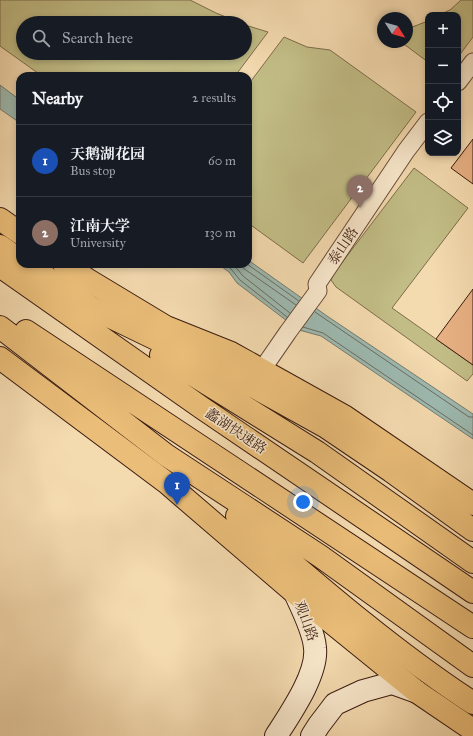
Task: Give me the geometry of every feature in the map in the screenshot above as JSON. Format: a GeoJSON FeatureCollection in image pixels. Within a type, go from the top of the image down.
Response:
{"type":"FeatureCollection","features":[{"type":"Feature","properties":{"kind":"main road"},"geometry":{"type":"LineString","coordinates":[[0,218],[16,230]]}},
{"type":"Feature","properties":{"kind":"main road"},"geometry":{"type":"LineString","coordinates":[[0,246],[16,257]]}},
{"type":"Feature","properties":{"kind":"main road","name":"蠡湖快速路"},"geometry":{"type":"LineString","coordinates":[[0,266],[209,413],[473,592]]}},
{"type":"Feature","properties":{"kind":"main road"},"geometry":{"type":"LineString","coordinates":[[33,268],[154,350],[317,452],[473,562]]}},
{"type":"Feature","properties":{"kind":"main road"},"geometry":{"type":"LineString","coordinates":[[70,268],[166,327],[231,353],[344,416],[473,504]]}},
{"type":"Feature","properties":{"kind":"main road"},"geometry":{"type":"LineString","coordinates":[[92,308],[247,383],[326,427],[391,471],[473,530]]}},
{"type":"Feature","properties":{"kind":"main road"},"geometry":{"type":"LineString","coordinates":[[0,314],[473,627]]}},
{"type":"Feature","properties":{"kind":"main road"},"geometry":{"type":"LineString","coordinates":[[0,327],[166,455],[366,626],[440,681],[473,703]]}},
{"type":"Feature","properties":{"kind":"main road"},"geometry":{"type":"LineString","coordinates":[[0,358],[167,483],[295,593],[417,692],[473,730]]}},
{"type":"Feature","properties":{"kind":"main road"},"geometry":{"type":"LineString","coordinates":[[166,455],[320,556],[473,666]]}},
{"type":"Feature","properties":{"kind":"main road","name":"观山路"},"geometry":{"type":"LineString","coordinates":[[276,736],[309,682],[316,648],[295,593]]}},
{"type":"Feature","properties":{"kind":"main road"},"geometry":{"type":"LineString","coordinates":[[312,736],[335,704],[363,691],[392,683],[417,692]]}},
{"type":"Feature","properties":{"kind":"street"},"geometry":{"type":"LineString","coordinates":[[461,78],[473,62]]}},
{"type":"Feature","properties":{"kind":"street","name":"泰山路"},"geometry":{"type":"LineString","coordinates":[[261,371],[318,290],[317,284],[406,151],[425,126]]}},
{"type":"Feature","properties":{"kind":"shaded area"},"geometry":{"type":"Polygon","coordinates":[[[0,0],[190,0],[224,16],[16,16],[16,57],[0,46],[0,0]]]}},
{"type":"Feature","properties":{"kind":"shaded area"},"geometry":{"type":"Polygon","coordinates":[[[461,0],[473,0],[473,37],[461,53],[461,12],[446,12],[461,0]]]}},
{"type":"Feature","properties":{"kind":"shaded area"},"geometry":{"type":"Polygon","coordinates":[[[425,22],[425,60],[409,48],[413,48],[413,27],[425,22]]]}},
{"type":"Feature","properties":{"kind":"shaded area"},"geometry":{"type":"Polygon","coordinates":[[[252,27],[268,32],[252,53],[252,27]]]}},
{"type":"Feature","properties":{"kind":"shaded area"},"geometry":{"type":"Polygon","coordinates":[[[284,37],[307,47],[330,50],[416,112],[303,263],[252,226],[252,80],[284,37]]]}},
{"type":"Feature","properties":{"kind":"shaded area"},"geometry":{"type":"Polygon","coordinates":[[[20,60],[247,60],[238,72],[36,72],[20,60]]]}},
{"type":"Feature","properties":{"kind":"shaded area"},"geometry":{"type":"Polygon","coordinates":[[[414,168],[468,208],[392,308],[473,365],[473,374],[467,381],[336,287],[331,280],[334,273],[414,168]]]}},
{"type":"Feature","properties":{"kind":"water"},"geometry":{"type":"Polygon","coordinates":[[[0,85],[16,97],[16,120],[0,109],[0,85]]]}},
{"type":"Feature","properties":{"kind":"water"},"geometry":{"type":"Polygon","coordinates":[[[252,263],[327,316],[473,414],[473,439],[321,336],[299,330],[237,283],[229,272],[224,268],[252,268],[252,263]]]}},
{"type":"Feature","properties":{"kind":"building"},"geometry":{"type":"Polygon","coordinates":[[[473,139],[473,184],[451,168],[473,139]]]}},
{"type":"Feature","properties":{"kind":"building"},"geometry":{"type":"Polygon","coordinates":[[[473,289],[473,365],[436,339],[473,289]]]}},
{"type":"Feature","properties":{"kind":"place","name":"江南大学"},"geometry":{"type":"Point","coordinates":[360,208]}},
{"type":"Feature","properties":{"kind":"place","name":"天鹅湖花园"},"geometry":{"type":"Point","coordinates":[177,505]}}]}
